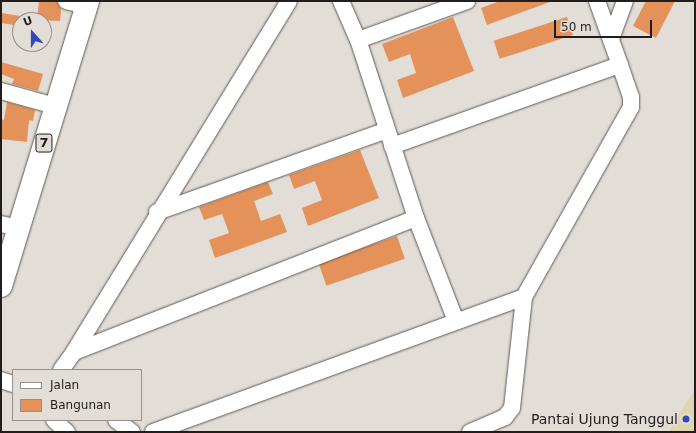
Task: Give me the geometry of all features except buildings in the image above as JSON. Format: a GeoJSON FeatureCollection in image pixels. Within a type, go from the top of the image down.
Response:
{"type":"FeatureCollection","features":[{"type":"Feature","properties":{"kind":"highway","name":"7"},"geometry":{"type":"LineString","coordinates":[[1,286],[10,226],[55,106],[80,3]]}},
{"type":"Feature","properties":{"kind":"street"},"geometry":{"type":"LineString","coordinates":[[62,369],[74,352],[157,212],[288,1]]}},
{"type":"Feature","properties":{"kind":"street"},"geometry":{"type":"LineString","coordinates":[[341,1],[358,40],[416,218],[456,321]]}},
{"type":"Feature","properties":{"kind":"street"},"geometry":{"type":"LineString","coordinates":[[358,40],[467,1]]}},
{"type":"Feature","properties":{"kind":"street"},"geometry":{"type":"LineString","coordinates":[[470,432],[505,417],[512,408],[524,297],[630,107],[631,97],[597,1]]}},
{"type":"Feature","properties":{"kind":"street"},"geometry":{"type":"LineString","coordinates":[[611,39],[624,1]]}},
{"type":"Feature","properties":{"kind":"street"},"geometry":{"type":"LineString","coordinates":[[392,146],[620,65]]}},
{"type":"Feature","properties":{"kind":"street"},"geometry":{"type":"LineString","coordinates":[[1,91],[55,106]]}},
{"type":"Feature","properties":{"kind":"street"},"geometry":{"type":"LineString","coordinates":[[157,212],[387,130]]}},
{"type":"Feature","properties":{"kind":"street"},"geometry":{"type":"LineString","coordinates":[[74,352],[416,218]]}},
{"type":"Feature","properties":{"kind":"street"},"geometry":{"type":"LineString","coordinates":[[153,432],[524,297]]}},
{"type":"Feature","properties":{"kind":"street"},"geometry":{"type":"LineString","coordinates":[[1,380],[12,384]]}},
{"type":"Feature","properties":{"kind":"street"},"geometry":{"type":"LineString","coordinates":[[55,421],[67,432]]}},
{"type":"Feature","properties":{"kind":"street"},"geometry":{"type":"LineString","coordinates":[[117,421],[132,432]]}},
{"type":"Feature","properties":{"kind":"sand","name":"Pantai Ujung Tanggul"},"geometry":{"type":"Polygon","coordinates":[[[695,389],[695,432],[669,432],[684,406],[695,389]]]}},
{"type":"Feature","properties":{"kind":"place","name":"Pantai Ujung Tanggul"},"geometry":{"type":"Point","coordinates":[686,419]}}]}
